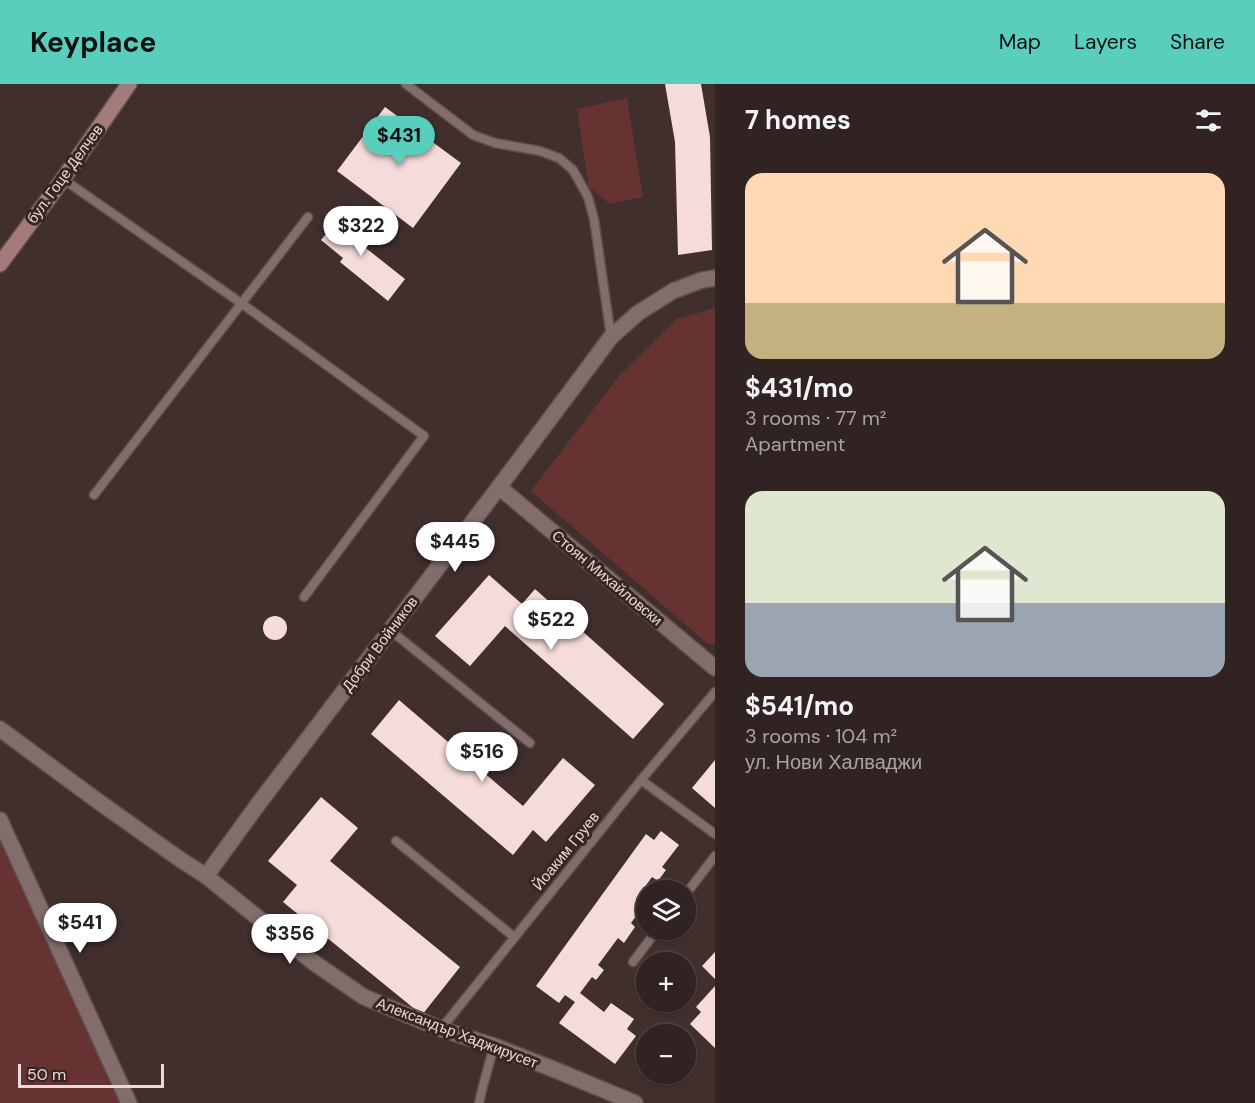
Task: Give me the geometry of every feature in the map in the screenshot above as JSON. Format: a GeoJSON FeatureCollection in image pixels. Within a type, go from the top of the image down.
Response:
{"type":"FeatureCollection","features":[{"type":"Feature","properties":{"kind":"main road","name":"бул. Гоце Делчев"},"geometry":{"type":"LineString","coordinates":[[0,264],[129,84]]}},
{"type":"Feature","properties":{"kind":"street","name":"Добри Войников"},"geometry":{"type":"LineString","coordinates":[[206,876],[259,802],[499,488],[611,337],[638,313],[673,291],[702,280],[715,278]]}},
{"type":"Feature","properties":{"kind":"street","name":"Стоян Михайловски"},"geometry":{"type":"LineString","coordinates":[[499,488],[715,668]]}},
{"type":"Feature","properties":{"kind":"street","name":"Александър Хаджирусет"},"geometry":{"type":"LineString","coordinates":[[0,729],[206,876],[313,962],[364,997],[635,1103]]}},
{"type":"Feature","properties":{"kind":"street"},"geometry":{"type":"LineString","coordinates":[[0,820],[129,1103]]}},
{"type":"Feature","properties":{"kind":"lane"},"geometry":{"type":"LineString","coordinates":[[406,84],[473,135],[495,143],[540,151],[559,158],[573,170],[588,197],[594,219],[611,337]]}},
{"type":"Feature","properties":{"kind":"lane"},"geometry":{"type":"LineString","coordinates":[[63,179],[241,303],[424,436],[304,597]]}},
{"type":"Feature","properties":{"kind":"lane"},"geometry":{"type":"LineString","coordinates":[[94,495],[308,217]]}},
{"type":"Feature","properties":{"kind":"lane"},"geometry":{"type":"LineString","coordinates":[[390,630],[530,743]]}},
{"type":"Feature","properties":{"kind":"lane","name":"Йоаким Груев"},"geometry":{"type":"LineString","coordinates":[[441,1029],[641,780],[715,692]]}},
{"type":"Feature","properties":{"kind":"lane"},"geometry":{"type":"LineString","coordinates":[[641,780],[715,834]]}},
{"type":"Feature","properties":{"kind":"lane"},"geometry":{"type":"LineString","coordinates":[[396,841],[514,937]]}},
{"type":"Feature","properties":{"kind":"lane"},"geometry":{"type":"LineString","coordinates":[[696,881],[715,856]]}},
{"type":"Feature","properties":{"kind":"lane"},"geometry":{"type":"LineString","coordinates":[[633,962],[650,940]]}},
{"type":"Feature","properties":{"kind":"lane"},"geometry":{"type":"LineString","coordinates":[[480,1103],[494,1046]]}},
{"type":"Feature","properties":{"kind":"shaded area"},"geometry":{"type":"Polygon","coordinates":[[[627,98],[643,197],[610,204],[589,187],[577,109],[627,98]]]}},
{"type":"Feature","properties":{"kind":"shaded area"},"geometry":{"type":"Polygon","coordinates":[[[715,308],[715,644],[708,644],[531,491],[619,376],[677,319],[715,308]]]}},
{"type":"Feature","properties":{"kind":"shaded area"},"geometry":{"type":"Polygon","coordinates":[[[0,829],[131,1103],[0,1103],[0,829]]]}},
{"type":"Feature","properties":{"kind":"building"},"geometry":{"type":"Polygon","coordinates":[[[665,84],[701,84],[710,137],[712,250],[678,255],[675,142],[665,84]]]}},
{"type":"Feature","properties":{"kind":"building"},"geometry":{"type":"Polygon","coordinates":[[[385,107],[461,163],[413,228],[337,171],[385,107]]]}},
{"type":"Feature","properties":{"kind":"building"},"geometry":{"type":"Polygon","coordinates":[[[345,211],[367,228],[357,241],[405,279],[388,301],[340,262],[343,258],[321,240],[345,211]]]}},
{"type":"Feature","properties":{"kind":"building"},"geometry":{"type":"Polygon","coordinates":[[[489,575],[522,604],[535,589],[664,704],[633,739],[505,626],[470,666],[435,636],[489,575]]]}},
{"type":"Feature","properties":{"kind":"building"},"geometry":{"type":"Polygon","coordinates":[[[275,616],[284,619],[287,628],[284,637],[275,640],[266,637],[263,628],[266,619],[275,616]]]}},
{"type":"Feature","properties":{"kind":"building"},"geometry":{"type":"Polygon","coordinates":[[[399,700],[523,806],[563,758],[595,785],[546,842],[533,830],[513,855],[371,734],[399,700]]]}},
{"type":"Feature","properties":{"kind":"building"},"geometry":{"type":"Polygon","coordinates":[[[715,760],[715,808],[692,788],[715,760]]]}},
{"type":"Feature","properties":{"kind":"building"},"geometry":{"type":"Polygon","coordinates":[[[321,797],[358,828],[330,861],[460,967],[422,1015],[283,902],[297,885],[268,861],[321,797]]]}},
{"type":"Feature","properties":{"kind":"building"},"geometry":{"type":"Polygon","coordinates":[[[661,831],[679,845],[662,867],[666,870],[659,880],[652,877],[650,880],[636,880],[636,916],[631,923],[635,927],[624,943],[618,938],[598,965],[604,970],[596,980],[592,977],[580,993],[604,1012],[611,1003],[634,1019],[627,1029],[636,1036],[615,1064],[559,1023],[575,1002],[565,995],[559,1003],[536,986],[646,834],[654,840],[661,831]]]}},
{"type":"Feature","properties":{"kind":"building"},"geometry":{"type":"Polygon","coordinates":[[[715,952],[715,979],[702,966],[715,952]]]}},
{"type":"Feature","properties":{"kind":"building"},"geometry":{"type":"Polygon","coordinates":[[[715,986],[715,1048],[696,1030],[696,1024],[690,1024],[701,1012],[696,1007],[715,986]]]}}]}
